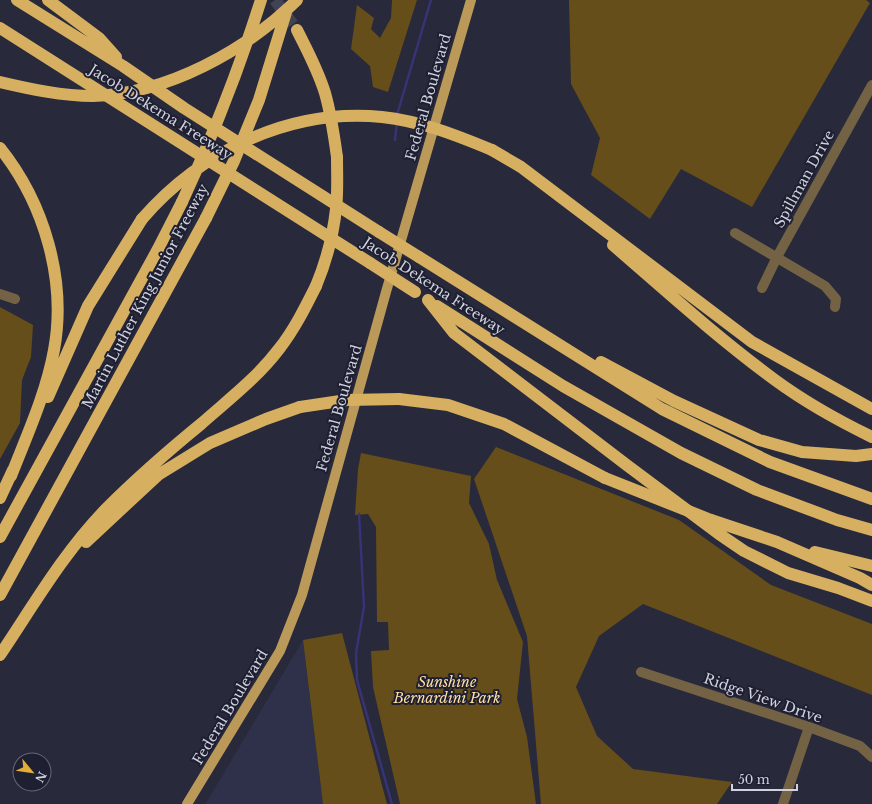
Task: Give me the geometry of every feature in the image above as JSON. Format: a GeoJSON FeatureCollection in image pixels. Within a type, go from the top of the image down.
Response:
{"type":"FeatureCollection","features":[{"type":"Feature","properties":{"kind":"highway","name":"Jacob Dekema Freeway"},"geometry":{"type":"LineString","coordinates":[[17,0],[123,66],[191,113],[662,409],[770,462],[872,499]]}},
{"type":"Feature","properties":{"kind":"highway"},"geometry":{"type":"LineString","coordinates":[[48,0],[99,38],[123,66]]}},
{"type":"Feature","properties":{"kind":"highway","name":"Martin Luther King Junior Freeway"},"geometry":{"type":"LineString","coordinates":[[0,537],[158,249],[182,202],[220,115],[261,0]]}},
{"type":"Feature","properties":{"kind":"highway","name":"Martin Luther King Junior Freeway"},"geometry":{"type":"LineString","coordinates":[[0,594],[206,218],[234,161],[259,100],[289,0]]}},
{"type":"Feature","properties":{"kind":"highway"},"geometry":{"type":"LineString","coordinates":[[0,82],[53,93],[93,96],[117,93],[159,84],[182,76],[203,66],[244,43],[277,18],[297,0]]}},
{"type":"Feature","properties":{"kind":"highway","name":"Jacob Dekema Freeway"},"geometry":{"type":"LineString","coordinates":[[0,28],[563,386],[681,453],[758,490],[837,520],[872,530]]}},
{"type":"Feature","properties":{"kind":"highway"},"geometry":{"type":"LineString","coordinates":[[0,655],[52,575],[92,523],[167,452],[238,392],[268,362],[290,334],[308,304],[316,286],[327,253],[335,217],[337,157],[330,112],[324,92],[317,70],[297,30]]}},
{"type":"Feature","properties":{"kind":"highway"},"geometry":{"type":"LineString","coordinates":[[0,498],[49,394],[88,306],[142,219],[168,191],[200,166],[219,154],[264,133],[310,120],[364,116],[403,120],[425,126],[492,150],[520,167],[752,342],[872,409]]}},
{"type":"Feature","properties":{"kind":"highway"},"geometry":{"type":"LineString","coordinates":[[0,148],[27,190],[43,226],[52,262],[57,302],[57,323],[54,350],[45,384],[11,476]]}},
{"type":"Feature","properties":{"kind":"highway"},"geometry":{"type":"LineString","coordinates":[[543,184],[688,310],[776,381],[845,424],[872,437]]}},
{"type":"Feature","properties":{"kind":"highway"},"geometry":{"type":"LineString","coordinates":[[428,300],[454,333],[628,466],[744,551],[788,572],[872,601]]}},
{"type":"Feature","properties":{"kind":"highway"},"geometry":{"type":"LineString","coordinates":[[524,323],[674,400],[759,440],[802,452],[856,456],[872,454]]}},
{"type":"Feature","properties":{"kind":"highway"},"geometry":{"type":"LineString","coordinates":[[52,575],[88,539],[158,475],[210,442],[300,407],[347,400],[399,399],[448,405],[504,424],[605,478],[711,520],[777,542],[872,566]]}},
{"type":"Feature","properties":{"kind":"highway"},"geometry":{"type":"LineString","coordinates":[[777,542],[860,578],[872,585]]}},
{"type":"Feature","properties":{"kind":"main road","name":"Federal Boulevard"},"geometry":{"type":"LineString","coordinates":[[187,804],[280,651],[302,595],[386,292],[471,0]]}},
{"type":"Feature","properties":{"kind":"street","name":"Spillman Drive"},"geometry":{"type":"LineString","coordinates":[[762,288],[777,257],[872,85]]}},
{"type":"Feature","properties":{"kind":"street"},"geometry":{"type":"LineString","coordinates":[[735,233],[825,286],[836,299],[835,307]]}},
{"type":"Feature","properties":{"kind":"street"},"geometry":{"type":"LineString","coordinates":[[0,294],[15,298]]}},
{"type":"Feature","properties":{"kind":"street","name":"Ridge View Drive"},"geometry":{"type":"LineString","coordinates":[[641,672],[809,727],[860,746],[872,757]]}},
{"type":"Feature","properties":{"kind":"street"},"geometry":{"type":"LineString","coordinates":[[783,804],[809,727]]}},
{"type":"Feature","properties":{"kind":"shaded area"},"geometry":{"type":"Polygon","coordinates":[[[303,640],[323,804],[205,804],[210,796],[303,640]]]}},
{"type":"Feature","properties":{"kind":"green space"},"geometry":{"type":"Polygon","coordinates":[[[392,0],[417,0],[388,92],[373,87],[370,66],[351,49],[357,5],[374,18],[371,29],[380,38],[391,18],[392,0]]]}},
{"type":"Feature","properties":{"kind":"green space"},"geometry":{"type":"Polygon","coordinates":[[[569,0],[866,0],[870,3],[752,207],[681,169],[650,219],[591,175],[600,138],[571,84],[569,0]]]}},
{"type":"Feature","properties":{"kind":"green space"},"geometry":{"type":"Polygon","coordinates":[[[0,307],[33,325],[31,357],[22,380],[20,423],[0,459],[0,307]]]}},
{"type":"Feature","properties":{"kind":"green space"},"geometry":{"type":"Polygon","coordinates":[[[496,447],[679,520],[771,585],[872,624],[872,695],[643,604],[599,636],[576,687],[597,736],[633,769],[732,782],[717,804],[541,804],[527,636],[474,479],[496,447]]]}},
{"type":"Feature","properties":{"kind":"green space","name":"Sunshine Bernardini Park"},"geometry":{"type":"Polygon","coordinates":[[[361,453],[471,476],[469,503],[489,544],[497,580],[523,642],[517,699],[527,737],[536,804],[400,804],[373,687],[371,651],[389,650],[388,622],[377,622],[376,527],[368,514],[355,515],[358,469],[361,453]]]}},
{"type":"Feature","properties":{"kind":"green space"},"geometry":{"type":"Polygon","coordinates":[[[342,633],[387,804],[323,804],[303,640],[342,633]]]}},
{"type":"Feature","properties":{"kind":"waterway"},"geometry":{"type":"LineString","coordinates":[[397,115],[431,0]]}},
{"type":"Feature","properties":{"kind":"waterway"},"geometry":{"type":"LineString","coordinates":[[395,140],[397,122]]}},
{"type":"Feature","properties":{"kind":"waterway"},"geometry":{"type":"LineString","coordinates":[[359,514],[364,607],[356,653],[357,680],[392,804]]}},
{"type":"Feature","properties":{"kind":"tunnel"},"geometry":{"type":"LineString","coordinates":[[275,0],[297,30]]}}]}
